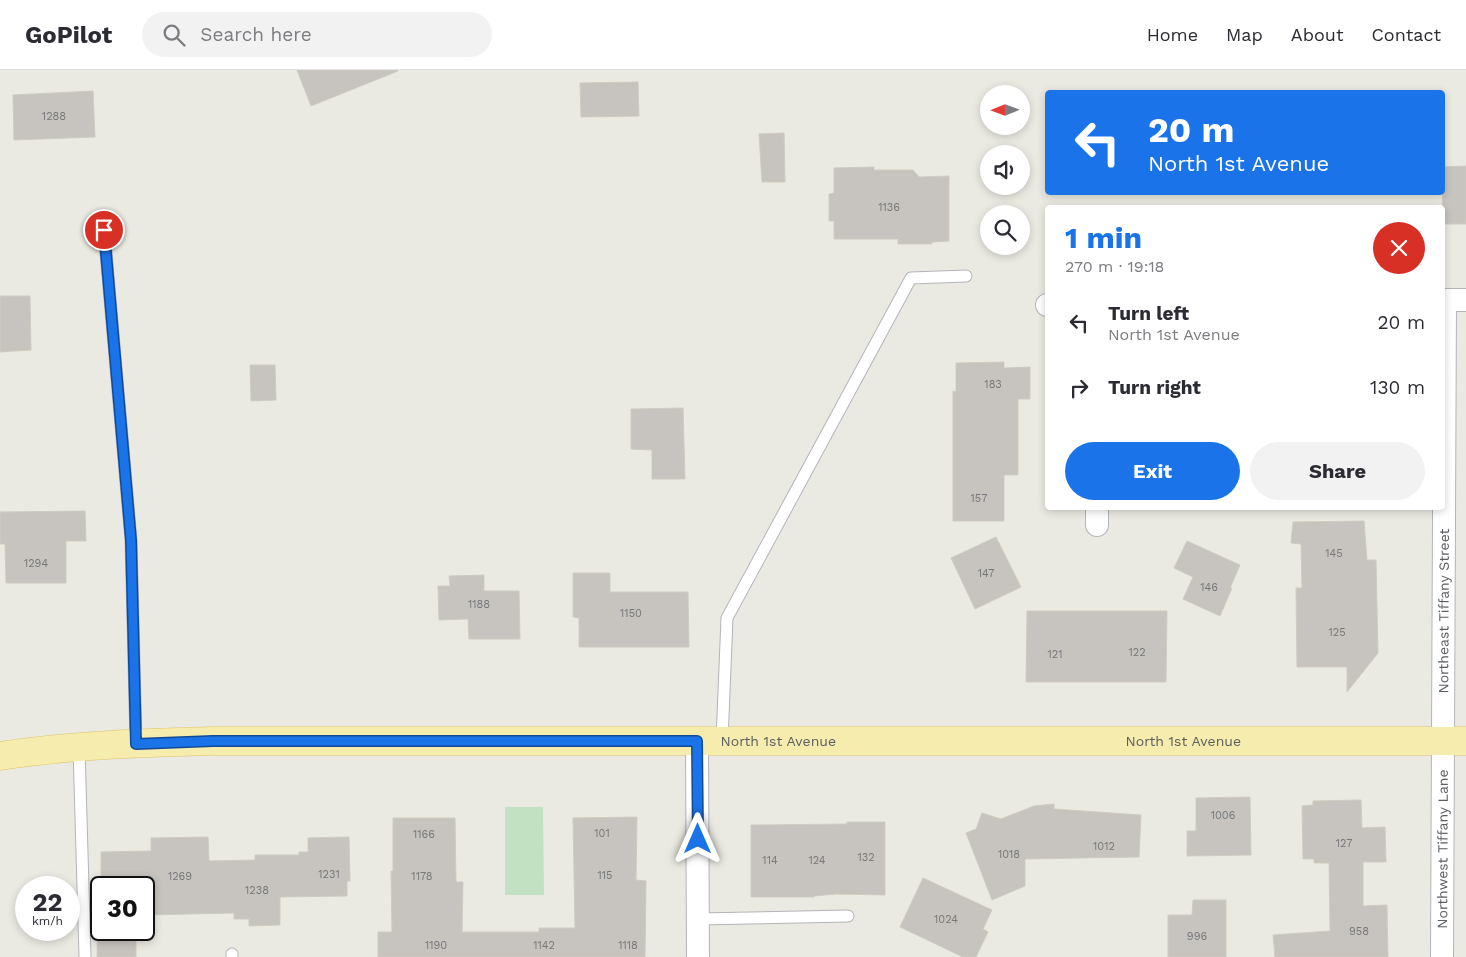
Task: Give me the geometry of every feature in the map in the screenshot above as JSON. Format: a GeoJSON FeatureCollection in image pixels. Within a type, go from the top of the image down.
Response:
{"type":"FeatureCollection","features":[{"type":"Feature","properties":{"kind":"main road","name":"North 1st Avenue"},"geometry":{"type":"LineString","coordinates":[[0,756],[36,750],[213,741],[1455,741]]}},
{"type":"Feature","properties":{"kind":"street","name":"Northeast Tiffany Street"},"geometry":{"type":"LineString","coordinates":[[1451,300],[1455,741]]}},
{"type":"Feature","properties":{"kind":"street"},"geometry":{"type":"LineString","coordinates":[[698,957],[698,918],[710,741]]}},
{"type":"Feature","properties":{"kind":"street","name":"Northwest Tiffany Lane"},"geometry":{"type":"LineString","coordinates":[[1442,957],[1455,741]]}},
{"type":"Feature","properties":{"kind":"lane"},"geometry":{"type":"LineString","coordinates":[[104,230],[131,540],[136,744]]}},
{"type":"Feature","properties":{"kind":"lane"},"geometry":{"type":"LineString","coordinates":[[710,741],[727,618],[911,278],[966,276]]}},
{"type":"Feature","properties":{"kind":"lane"},"geometry":{"type":"LineString","coordinates":[[79,748],[85,957]]}},
{"type":"Feature","properties":{"kind":"lane"},"geometry":{"type":"LineString","coordinates":[[698,918],[848,916]]}},
{"type":"Feature","properties":{"kind":"green space"},"geometry":{"type":"Polygon","coordinates":[[[505,807],[543,807],[544,895],[505,895],[505,807]]]}},
{"type":"Feature","properties":{"kind":"building"},"geometry":{"type":"Polygon","coordinates":[[[297,70],[397,70],[398,71],[311,106],[297,70]]]}},
{"type":"Feature","properties":{"kind":"building"},"geometry":{"type":"Polygon","coordinates":[[[638,82],[639,116],[581,117],[580,83],[638,82]]]}},
{"type":"Feature","properties":{"kind":"building"},"geometry":{"type":"Polygon","coordinates":[[[93,91],[95,137],[14,140],[13,95],[93,91]]]}},
{"type":"Feature","properties":{"kind":"building"},"geometry":{"type":"Polygon","coordinates":[[[784,133],[785,182],[762,182],[759,134],[784,133]]]}},
{"type":"Feature","properties":{"kind":"building"},"geometry":{"type":"Polygon","coordinates":[[[1466,166],[1466,224],[1445,224],[1445,205],[1442,205],[1443,195],[1445,195],[1445,167],[1466,166]]]}},
{"type":"Feature","properties":{"kind":"building"},"geometry":{"type":"Polygon","coordinates":[[[874,167],[874,170],[913,170],[919,177],[949,176],[949,241],[932,242],[932,244],[898,244],[898,239],[834,239],[834,221],[829,221],[829,194],[834,193],[834,168],[874,167]]]}},
{"type":"Feature","properties":{"kind":"building"},"geometry":{"type":"Polygon","coordinates":[[[0,296],[30,296],[31,350],[0,352],[0,296]]]}},
{"type":"Feature","properties":{"kind":"building"},"geometry":{"type":"Polygon","coordinates":[[[1004,362],[1004,368],[1030,367],[1030,399],[1018,399],[1018,475],[1004,475],[1004,521],[953,521],[953,391],[956,392],[956,363],[1004,362]]]}},
{"type":"Feature","properties":{"kind":"building"},"geometry":{"type":"Polygon","coordinates":[[[250,365],[275,365],[276,400],[251,401],[250,365]]]}},
{"type":"Feature","properties":{"kind":"building"},"geometry":{"type":"Polygon","coordinates":[[[683,408],[685,479],[652,479],[652,450],[631,449],[631,409],[683,408]]]}},
{"type":"Feature","properties":{"kind":"building"},"geometry":{"type":"Polygon","coordinates":[[[85,511],[86,541],[66,541],[66,583],[6,583],[5,544],[0,544],[0,512],[85,511]]]}},
{"type":"Feature","properties":{"kind":"building"},"geometry":{"type":"Polygon","coordinates":[[[1364,521],[1367,560],[1376,560],[1378,653],[1347,692],[1347,667],[1297,667],[1296,588],[1302,588],[1301,544],[1291,543],[1293,522],[1364,521]]]}},
{"type":"Feature","properties":{"kind":"building"},"geometry":{"type":"Polygon","coordinates":[[[996,537],[1021,587],[975,609],[951,558],[996,537]]]}},
{"type":"Feature","properties":{"kind":"building"},"geometry":{"type":"Polygon","coordinates":[[[1187,541],[1240,565],[1220,616],[1183,599],[1193,577],[1174,568],[1187,541]]]}},
{"type":"Feature","properties":{"kind":"building"},"geometry":{"type":"Polygon","coordinates":[[[573,573],[610,573],[610,592],[688,592],[689,647],[579,647],[579,618],[573,617],[573,573]]]}},
{"type":"Feature","properties":{"kind":"building"},"geometry":{"type":"Polygon","coordinates":[[[484,575],[484,591],[519,591],[520,639],[469,639],[468,619],[439,620],[438,586],[450,586],[449,576],[484,575]]]}},
{"type":"Feature","properties":{"kind":"building"},"geometry":{"type":"Polygon","coordinates":[[[1027,611],[1167,611],[1166,682],[1026,682],[1027,611]]]}},
{"type":"Feature","properties":{"kind":"building"},"geometry":{"type":"Polygon","coordinates":[[[1250,797],[1251,855],[1187,856],[1187,831],[1196,831],[1196,798],[1250,797]]]}},
{"type":"Feature","properties":{"kind":"building"},"geometry":{"type":"Polygon","coordinates":[[[1361,800],[1362,828],[1385,827],[1386,862],[1363,862],[1363,906],[1387,905],[1388,957],[1275,957],[1273,935],[1330,931],[1329,863],[1314,863],[1314,859],[1303,859],[1302,806],[1313,805],[1313,801],[1361,800]]]}},
{"type":"Feature","properties":{"kind":"building"},"geometry":{"type":"Polygon","coordinates":[[[1054,804],[1054,809],[1141,815],[1139,857],[1025,859],[1025,886],[992,900],[966,833],[976,829],[982,813],[1001,819],[1034,806],[1054,804]]]}},
{"type":"Feature","properties":{"kind":"building"},"geometry":{"type":"Polygon","coordinates":[[[637,817],[636,880],[646,881],[645,957],[378,957],[378,932],[392,932],[391,871],[393,871],[393,818],[455,818],[456,882],[463,882],[462,932],[539,932],[539,928],[575,928],[573,818],[637,817]]]}},
{"type":"Feature","properties":{"kind":"building"},"geometry":{"type":"Polygon","coordinates":[[[847,822],[885,822],[885,895],[836,894],[814,897],[751,897],[751,825],[847,824],[847,822]]]}},
{"type":"Feature","properties":{"kind":"building"},"geometry":{"type":"Polygon","coordinates":[[[208,837],[209,861],[255,860],[255,855],[299,855],[299,852],[308,852],[308,838],[349,837],[350,881],[347,881],[347,896],[280,897],[280,925],[249,926],[249,919],[234,919],[234,913],[155,915],[155,876],[101,876],[101,852],[151,851],[151,838],[208,837]]]}},
{"type":"Feature","properties":{"kind":"building"},"geometry":{"type":"Polygon","coordinates":[[[923,878],[992,910],[983,929],[988,932],[976,957],[963,957],[900,927],[923,878]]]}},
{"type":"Feature","properties":{"kind":"building"},"geometry":{"type":"Polygon","coordinates":[[[1193,900],[1226,900],[1226,957],[1168,957],[1168,915],[1192,915],[1193,900]]]}},
{"type":"Feature","properties":{"kind":"building"},"geometry":{"type":"Polygon","coordinates":[[[97,941],[136,941],[136,957],[97,957],[97,941]]]}},
{"type":"Feature","properties":{"kind":"route"},"geometry":{"type":"LineString","coordinates":[[104,230],[131,540],[136,744],[213,741],[697,741],[698,839]]}}]}
